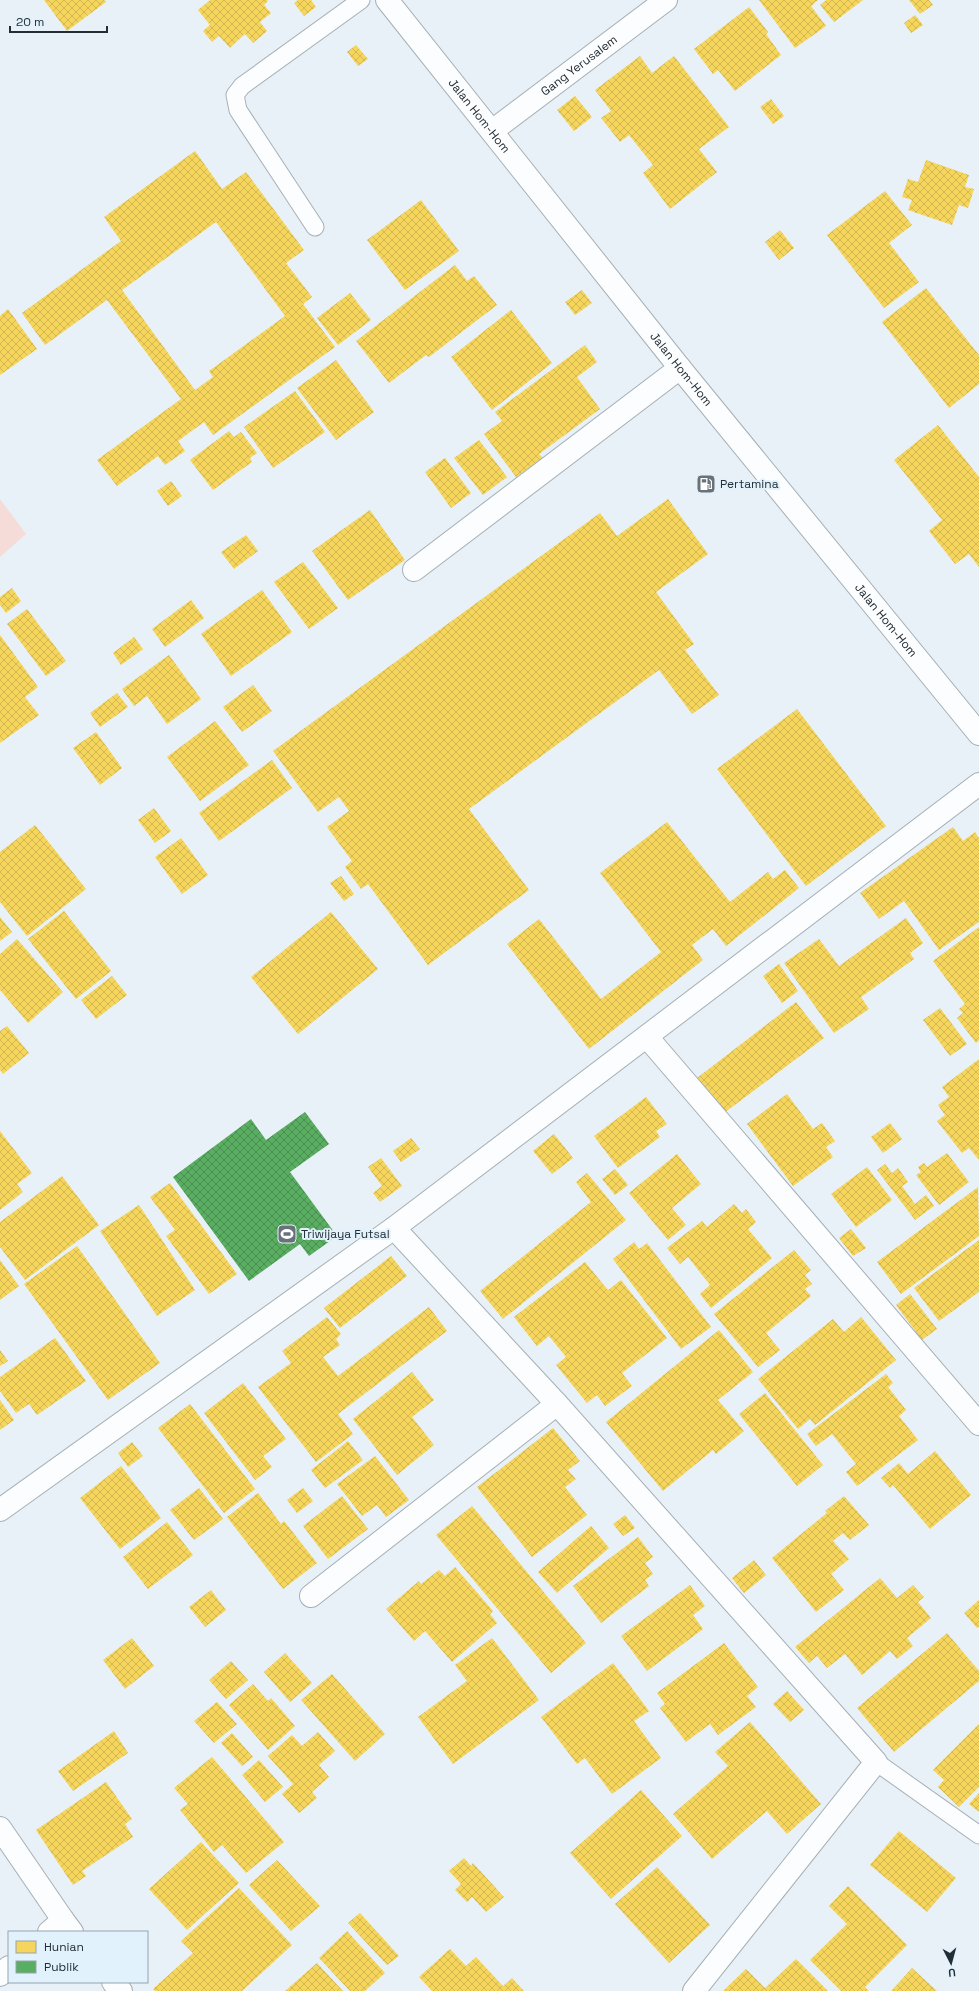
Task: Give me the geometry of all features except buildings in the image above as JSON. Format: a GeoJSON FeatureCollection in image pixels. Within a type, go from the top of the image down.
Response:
{"type":"FeatureCollection","features":[{"type":"Feature","properties":{"kind":"main road","name":"Jalan Hom-Hom"},"geometry":{"type":"LineString","coordinates":[[387,0],[680,368],[979,734]]}},
{"type":"Feature","properties":{"kind":"main road","name":"Gang Yerusalem"},"geometry":{"type":"LineString","coordinates":[[492,131],[666,0]]}},
{"type":"Feature","properties":{"kind":"main road"},"geometry":{"type":"LineString","coordinates":[[414,570],[680,368]]}},
{"type":"Feature","properties":{"kind":"main road"},"geometry":{"type":"LineString","coordinates":[[0,1510],[394,1228],[979,784]]}},
{"type":"Feature","properties":{"kind":"main road"},"geometry":{"type":"LineString","coordinates":[[647,1037],[979,1424]]}},
{"type":"Feature","properties":{"kind":"main road"},"geometry":{"type":"LineString","coordinates":[[394,1228],[557,1404],[876,1762],[694,1991]]}},
{"type":"Feature","properties":{"kind":"main road"},"geometry":{"type":"LineString","coordinates":[[311,1596],[557,1404]]}},
{"type":"Feature","properties":{"kind":"main road"},"geometry":{"type":"LineString","coordinates":[[0,1828],[61,1928]]}},
{"type":"Feature","properties":{"kind":"main road"},"geometry":{"type":"LineString","coordinates":[[0,1975],[8,1968]]}},
{"type":"Feature","properties":{"kind":"main road"},"geometry":{"type":"LineString","coordinates":[[115,1983],[121,1991]]}},
{"type":"Feature","properties":{"kind":"lane"},"geometry":{"type":"LineString","coordinates":[[315,227],[238,110],[235,95],[242,86],[361,0]]}},
{"type":"Feature","properties":{"kind":"lane"},"geometry":{"type":"LineString","coordinates":[[876,1762],[979,1835]]}},
{"type":"Feature","properties":{"kind":"shaded area"},"geometry":{"type":"Polygon","coordinates":[[[0,499],[26,534],[0,557],[0,499]]]}},
{"type":"Feature","properties":{"kind":"place","name":"Pertamina"},"geometry":{"type":"Point","coordinates":[706,484]}},
{"type":"Feature","properties":{"kind":"place","name":"Triwijaya Futsal"},"geometry":{"type":"Point","coordinates":[287,1234]}}]}
